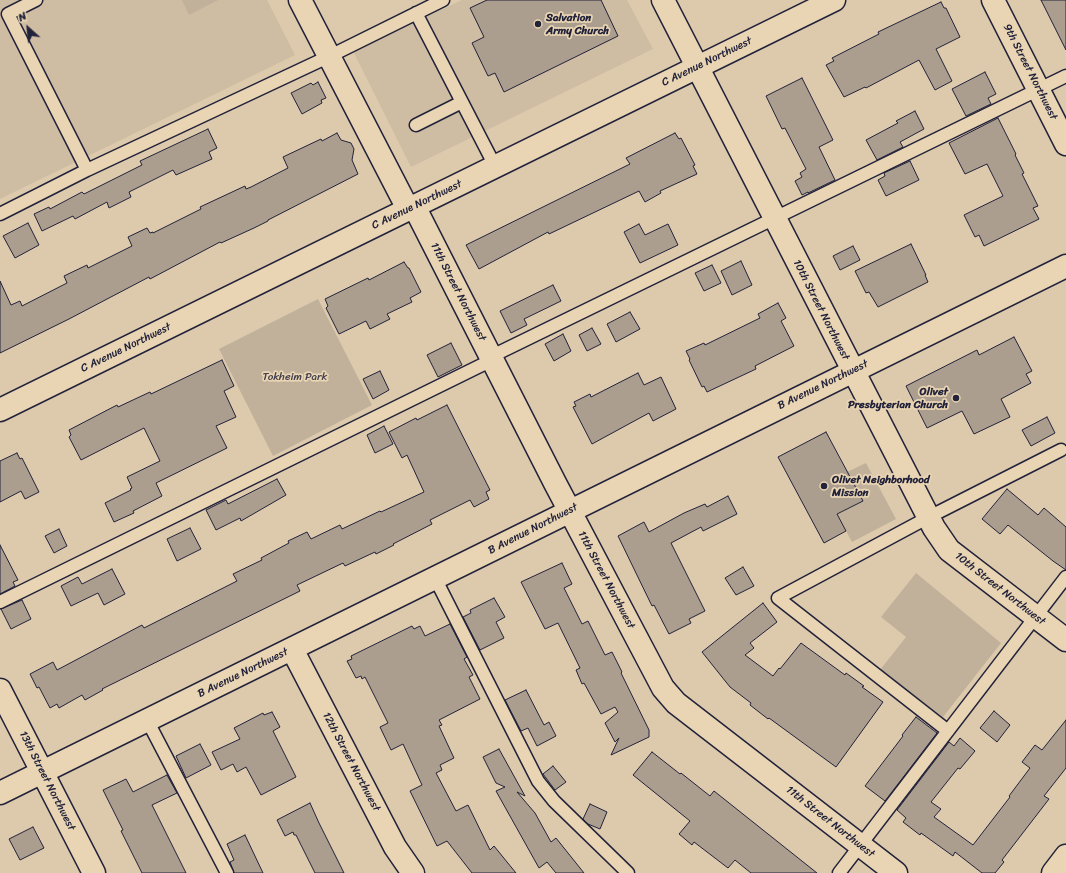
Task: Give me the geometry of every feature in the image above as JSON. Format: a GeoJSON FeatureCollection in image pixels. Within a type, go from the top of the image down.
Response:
{"type":"FeatureCollection","features":[{"type":"Feature","properties":{"kind":"street","name":"11th Street Northwest"},"geometry":{"type":"LineString","coordinates":[[300,0],[491,358],[663,688],[676,703],[896,873]]}},
{"type":"Feature","properties":{"kind":"street","name":"10th Street Northwest"},"geometry":{"type":"LineString","coordinates":[[662,0],[934,528],[950,550],[1066,640]]}},
{"type":"Feature","properties":{"kind":"street","name":"C Avenue Northwest"},"geometry":{"type":"LineString","coordinates":[[0,410],[834,0]]}},
{"type":"Feature","properties":{"kind":"street","name":"9th Street Northwest"},"geometry":{"type":"LineString","coordinates":[[993,0],[1066,144]]}},
{"type":"Feature","properties":{"kind":"street","name":"B Avenue Northwest"},"geometry":{"type":"LineString","coordinates":[[0,793],[1066,266]]}},
{"type":"Feature","properties":{"kind":"street","name":"12th Street Northwest"},"geometry":{"type":"LineString","coordinates":[[292,649],[395,847],[413,873]]}},
{"type":"Feature","properties":{"kind":"street","name":"13th Street Northwest"},"geometry":{"type":"LineString","coordinates":[[0,690],[94,873]]}},
{"type":"Feature","properties":{"kind":"street"},"geometry":{"type":"LineString","coordinates":[[1053,873],[1066,856]]}},
{"type":"Feature","properties":{"kind":"lane"},"geometry":{"type":"LineString","coordinates":[[36,0],[13,5],[8,14],[87,170]]}},
{"type":"Feature","properties":{"kind":"lane"},"geometry":{"type":"LineString","coordinates":[[0,214],[87,170],[330,56],[443,0]]}},
{"type":"Feature","properties":{"kind":"lane"},"geometry":{"type":"LineString","coordinates":[[416,13],[495,166]]}},
{"type":"Feature","properties":{"kind":"lane"},"geometry":{"type":"LineString","coordinates":[[0,602],[491,358],[1066,76]]}},
{"type":"Feature","properties":{"kind":"lane"},"geometry":{"type":"LineString","coordinates":[[416,125],[462,102]]}},
{"type":"Feature","properties":{"kind":"lane"},"geometry":{"type":"LineString","coordinates":[[948,731],[778,598],[1061,450]]}},
{"type":"Feature","properties":{"kind":"lane"},"geometry":{"type":"LineString","coordinates":[[839,873],[1066,577]]}},
{"type":"Feature","properties":{"kind":"lane"},"geometry":{"type":"LineString","coordinates":[[435,578],[538,781],[554,802],[628,873]]}},
{"type":"Feature","properties":{"kind":"lane"},"geometry":{"type":"LineString","coordinates":[[147,720],[227,873]]}},
{"type":"Feature","properties":{"kind":"shaded area"},"geometry":{"type":"Polygon","coordinates":[[[0,0],[267,0],[295,55],[0,199],[0,0]]]}},
{"type":"Feature","properties":{"kind":"shaded area"},"geometry":{"type":"Polygon","coordinates":[[[462,0],[627,0],[653,49],[411,167],[353,51],[462,0]]]}},
{"type":"Feature","properties":{"kind":"green space"},"geometry":{"type":"Polygon","coordinates":[[[182,0],[218,0],[189,15],[182,0]]]}},
{"type":"Feature","properties":{"kind":"green space","name":"Tokheim Park"},"geometry":{"type":"Polygon","coordinates":[[[318,299],[372,405],[273,456],[219,349],[318,299]]]}},
{"type":"Feature","properties":{"kind":"green space"},"geometry":{"type":"Polygon","coordinates":[[[866,463],[896,519],[852,542],[837,514],[862,501],[847,472],[866,463]]]}},
{"type":"Feature","properties":{"kind":"green space"},"geometry":{"type":"Polygon","coordinates":[[[916,573],[1001,643],[943,717],[880,670],[906,637],[881,617],[916,573]]]}},
{"type":"Feature","properties":{"kind":"building"},"geometry":{"type":"Polygon","coordinates":[[[487,0],[601,0],[618,36],[504,92],[495,73],[488,76],[472,43],[484,37],[470,8],[487,0]]]}},
{"type":"Feature","properties":{"kind":"building"},"geometry":{"type":"Polygon","coordinates":[[[1041,0],[1066,0],[1066,50],[1041,0]]]}},
{"type":"Feature","properties":{"kind":"building"},"geometry":{"type":"Polygon","coordinates":[[[941,2],[944,8],[946,8],[960,37],[936,49],[952,81],[935,90],[919,60],[866,88],[865,87],[844,97],[826,65],[834,61],[832,58],[879,34],[878,32],[941,2]]]}},
{"type":"Feature","properties":{"kind":"building"},"geometry":{"type":"Polygon","coordinates":[[[985,72],[996,94],[988,98],[991,104],[966,116],[952,89],[985,72]]]}},
{"type":"Feature","properties":{"kind":"building"},"geometry":{"type":"Polygon","coordinates":[[[802,78],[833,140],[819,147],[835,180],[802,195],[795,181],[802,177],[800,173],[806,169],[785,128],[782,129],[766,96],[802,78]]]}},
{"type":"Feature","properties":{"kind":"building"},"geometry":{"type":"Polygon","coordinates":[[[318,82],[326,98],[321,100],[322,103],[302,114],[291,93],[311,83],[313,85],[318,82]]]}},
{"type":"Feature","properties":{"kind":"building"},"geometry":{"type":"Polygon","coordinates":[[[915,111],[924,129],[900,142],[903,147],[877,160],[866,140],[898,123],[896,121],[915,111]]]}},
{"type":"Feature","properties":{"kind":"building"},"geometry":{"type":"Polygon","coordinates":[[[998,118],[1016,154],[1015,155],[1024,173],[1022,174],[1038,206],[1033,208],[1039,219],[984,246],[979,235],[975,237],[964,215],[1003,196],[987,164],[965,174],[949,143],[998,118]]]}},
{"type":"Feature","properties":{"kind":"building"},"geometry":{"type":"Polygon","coordinates":[[[208,129],[217,148],[209,152],[212,159],[176,175],[173,170],[129,192],[131,197],[109,208],[107,202],[75,219],[73,216],[42,231],[34,214],[49,207],[50,209],[82,192],[84,194],[142,165],[140,161],[208,129]]]}},
{"type":"Feature","properties":{"kind":"building"},"geometry":{"type":"Polygon","coordinates":[[[337,133],[341,140],[351,143],[354,149],[352,160],[358,174],[254,228],[221,243],[220,242],[150,279],[149,277],[0,353],[0,281],[11,305],[20,301],[22,306],[67,283],[64,276],[87,265],[88,268],[132,246],[128,237],[147,228],[150,233],[153,233],[201,209],[200,207],[245,186],[246,189],[251,187],[288,168],[283,157],[321,139],[322,141],[337,133]]]}},
{"type":"Feature","properties":{"kind":"building"},"geometry":{"type":"Polygon","coordinates":[[[675,133],[679,139],[681,138],[695,165],[693,166],[697,174],[660,191],[661,193],[645,202],[639,191],[549,234],[548,232],[479,269],[466,245],[630,164],[626,158],[675,133]]]}},
{"type":"Feature","properties":{"kind":"building"},"geometry":{"type":"Polygon","coordinates":[[[910,161],[919,180],[886,196],[878,180],[885,176],[884,173],[910,161]]]}},
{"type":"Feature","properties":{"kind":"building"},"geometry":{"type":"Polygon","coordinates":[[[28,223],[39,245],[15,258],[3,236],[28,223]]]}},
{"type":"Feature","properties":{"kind":"building"},"geometry":{"type":"Polygon","coordinates":[[[639,224],[645,235],[668,224],[678,245],[640,263],[624,232],[639,224]]]}},
{"type":"Feature","properties":{"kind":"building"},"geometry":{"type":"Polygon","coordinates":[[[911,244],[928,282],[878,307],[869,292],[866,293],[855,271],[911,244]]]}},
{"type":"Feature","properties":{"kind":"building"},"geometry":{"type":"Polygon","coordinates":[[[853,246],[860,260],[840,270],[833,256],[853,246]]]}},
{"type":"Feature","properties":{"kind":"building"},"geometry":{"type":"Polygon","coordinates":[[[741,261],[752,285],[732,295],[721,271],[741,261]]]}},
{"type":"Feature","properties":{"kind":"building"},"geometry":{"type":"Polygon","coordinates":[[[404,262],[409,268],[421,292],[410,298],[412,302],[387,314],[390,319],[370,329],[366,321],[339,334],[326,308],[328,306],[325,299],[368,278],[369,280],[404,262]]]}},
{"type":"Feature","properties":{"kind":"building"},"geometry":{"type":"Polygon","coordinates":[[[712,265],[721,283],[704,291],[695,273],[712,265]]]}},
{"type":"Feature","properties":{"kind":"building"},"geometry":{"type":"Polygon","coordinates":[[[553,285],[561,301],[524,319],[527,325],[511,333],[500,311],[553,285]]]}},
{"type":"Feature","properties":{"kind":"building"},"geometry":{"type":"Polygon","coordinates":[[[778,303],[786,318],[781,321],[794,346],[755,366],[756,369],[707,392],[704,386],[702,387],[686,351],[704,343],[705,345],[760,318],[758,314],[778,303]]]}},
{"type":"Feature","properties":{"kind":"building"},"geometry":{"type":"Polygon","coordinates":[[[630,312],[640,329],[616,342],[607,324],[630,312]]]}},
{"type":"Feature","properties":{"kind":"building"},"geometry":{"type":"Polygon","coordinates":[[[592,328],[601,344],[587,351],[579,335],[592,328]]]}},
{"type":"Feature","properties":{"kind":"building"},"geometry":{"type":"Polygon","coordinates":[[[563,334],[571,351],[554,361],[545,344],[563,334]]]}},
{"type":"Feature","properties":{"kind":"building","name":"Olivet Presbyterian Church"},"geometry":{"type":"Polygon","coordinates":[[[1014,337],[1032,371],[1026,374],[1031,383],[1001,399],[1010,417],[974,434],[962,411],[927,428],[906,386],[977,350],[979,355],[1014,337]]]}},
{"type":"Feature","properties":{"kind":"building"},"geometry":{"type":"Polygon","coordinates":[[[451,343],[462,365],[438,377],[427,355],[451,343]]]}},
{"type":"Feature","properties":{"kind":"building"},"geometry":{"type":"Polygon","coordinates":[[[222,360],[234,386],[224,391],[236,417],[216,426],[227,448],[156,483],[162,496],[133,511],[134,513],[114,522],[105,503],[131,490],[130,489],[132,488],[127,477],[160,461],[144,428],[81,460],[69,437],[71,435],[69,430],[117,405],[118,407],[150,392],[151,394],[222,360]]]}},
{"type":"Feature","properties":{"kind":"building"},"geometry":{"type":"Polygon","coordinates":[[[380,371],[389,390],[373,399],[363,379],[380,371]]]}},
{"type":"Feature","properties":{"kind":"building"},"geometry":{"type":"Polygon","coordinates":[[[638,373],[644,385],[661,377],[676,409],[653,421],[649,413],[592,444],[573,407],[576,406],[574,402],[590,394],[591,397],[638,373]]]}},
{"type":"Feature","properties":{"kind":"building"},"geometry":{"type":"Polygon","coordinates":[[[447,405],[490,490],[486,492],[489,499],[474,507],[470,500],[430,520],[432,524],[376,554],[375,552],[345,566],[343,563],[297,585],[300,591],[102,689],[103,690],[85,700],[82,695],[59,708],[57,704],[50,708],[30,674],[53,662],[57,670],[142,625],[144,628],[237,581],[233,574],[262,560],[261,558],[289,543],[288,541],[307,532],[311,539],[340,525],[342,529],[424,492],[407,455],[402,458],[389,432],[416,418],[417,420],[447,405]]]}},
{"type":"Feature","properties":{"kind":"building"},"geometry":{"type":"Polygon","coordinates":[[[1047,417],[1055,433],[1031,446],[1022,430],[1047,417]]]}},
{"type":"Feature","properties":{"kind":"building"},"geometry":{"type":"Polygon","coordinates":[[[384,426],[393,444],[375,453],[367,435],[384,426]]]}},
{"type":"Feature","properties":{"kind":"building","name":"Olivet Neighborhood Mission"},"geometry":{"type":"Polygon","coordinates":[[[826,432],[863,501],[837,514],[846,531],[824,543],[778,457],[826,432]]]}},
{"type":"Feature","properties":{"kind":"building"},"geometry":{"type":"Polygon","coordinates":[[[17,453],[20,459],[22,458],[39,492],[25,499],[21,491],[0,502],[0,461],[17,453]]]}},
{"type":"Feature","properties":{"kind":"building"},"geometry":{"type":"Polygon","coordinates":[[[277,479],[286,495],[241,521],[240,518],[216,530],[206,510],[226,500],[228,504],[277,479]]]}},
{"type":"Feature","properties":{"kind":"building"},"geometry":{"type":"Polygon","coordinates":[[[1007,489],[1038,515],[1044,508],[1066,527],[1066,570],[1008,525],[1000,534],[982,519],[1007,489]]]}},
{"type":"Feature","properties":{"kind":"building"},"geometry":{"type":"Polygon","coordinates":[[[728,496],[737,514],[703,531],[701,527],[671,543],[705,611],[689,619],[691,623],[669,634],[654,605],[652,606],[618,536],[644,522],[649,532],[684,513],[705,504],[707,507],[728,496]]]}},
{"type":"Feature","properties":{"kind":"building"},"geometry":{"type":"Polygon","coordinates":[[[190,528],[201,549],[177,561],[167,539],[190,528]]]}},
{"type":"Feature","properties":{"kind":"building"},"geometry":{"type":"Polygon","coordinates":[[[59,529],[67,546],[54,553],[45,536],[59,529]]]}},
{"type":"Feature","properties":{"kind":"building"},"geometry":{"type":"Polygon","coordinates":[[[0,545],[18,580],[13,582],[15,586],[0,594],[0,545]]]}},
{"type":"Feature","properties":{"kind":"building"},"geometry":{"type":"Polygon","coordinates":[[[562,563],[572,584],[564,588],[582,624],[588,621],[605,655],[612,652],[649,730],[649,737],[611,755],[619,738],[615,742],[605,723],[618,712],[615,707],[601,714],[584,683],[582,684],[576,670],[580,668],[558,623],[545,629],[521,582],[562,563]]]}},
{"type":"Feature","properties":{"kind":"building"},"geometry":{"type":"Polygon","coordinates":[[[743,567],[754,586],[736,595],[725,578],[743,567]]]}},
{"type":"Feature","properties":{"kind":"building"},"geometry":{"type":"Polygon","coordinates":[[[112,569],[125,594],[104,605],[98,593],[71,606],[61,586],[78,577],[82,584],[112,569]]]}},
{"type":"Feature","properties":{"kind":"building"},"geometry":{"type":"Polygon","coordinates":[[[494,598],[505,617],[496,622],[504,638],[480,650],[463,617],[471,613],[470,610],[494,598]]]}},
{"type":"Feature","properties":{"kind":"building"},"geometry":{"type":"Polygon","coordinates":[[[22,600],[31,619],[11,629],[1,609],[22,600]]]}},
{"type":"Feature","properties":{"kind":"building"},"geometry":{"type":"Polygon","coordinates":[[[763,603],[777,622],[750,643],[754,648],[745,655],[773,676],[801,643],[845,675],[846,673],[883,702],[836,767],[750,705],[751,703],[730,687],[702,652],[763,603]]]}},
{"type":"Feature","properties":{"kind":"building"},"geometry":{"type":"Polygon","coordinates":[[[450,624],[467,657],[464,659],[473,675],[469,677],[480,699],[439,720],[442,725],[439,726],[454,758],[440,765],[442,770],[436,773],[456,811],[468,805],[490,850],[494,846],[516,873],[472,873],[447,841],[437,846],[410,791],[422,785],[403,744],[391,750],[380,727],[388,723],[365,677],[362,679],[361,676],[356,678],[347,661],[352,659],[351,656],[412,626],[414,629],[420,626],[425,636],[450,624]]]}},
{"type":"Feature","properties":{"kind":"building"},"geometry":{"type":"Polygon","coordinates":[[[526,690],[544,725],[549,722],[556,736],[537,746],[528,728],[521,731],[505,700],[526,690]]]}},
{"type":"Feature","properties":{"kind":"building"},"geometry":{"type":"Polygon","coordinates":[[[994,711],[1010,725],[997,742],[980,728],[994,711]]]}},
{"type":"Feature","properties":{"kind":"building"},"geometry":{"type":"Polygon","coordinates":[[[272,712],[280,727],[273,731],[296,777],[261,795],[246,767],[237,772],[233,764],[221,770],[212,752],[240,739],[234,728],[263,713],[264,715],[272,712]]]}},
{"type":"Feature","properties":{"kind":"building"},"geometry":{"type":"Polygon","coordinates":[[[916,717],[937,733],[885,801],[865,786],[916,717]]]}},
{"type":"Feature","properties":{"kind":"building"},"geometry":{"type":"Polygon","coordinates":[[[1066,720],[1066,768],[1044,796],[1049,799],[1002,860],[1004,862],[995,873],[982,873],[955,852],[953,856],[903,822],[906,818],[897,810],[949,742],[954,746],[960,738],[975,751],[960,769],[958,768],[931,802],[941,809],[934,817],[973,845],[1030,768],[1022,762],[1035,745],[1042,750],[1066,720]]]}},
{"type":"Feature","properties":{"kind":"building"},"geometry":{"type":"Polygon","coordinates":[[[200,744],[211,765],[186,778],[176,756],[200,744]]]}},
{"type":"Feature","properties":{"kind":"building"},"geometry":{"type":"Polygon","coordinates":[[[499,749],[525,796],[517,792],[535,813],[551,842],[556,838],[584,873],[556,873],[547,862],[539,868],[496,791],[505,787],[496,783],[483,757],[499,749]]]}},
{"type":"Feature","properties":{"kind":"building"},"geometry":{"type":"Polygon","coordinates":[[[652,752],[710,796],[714,791],[817,873],[751,873],[735,860],[728,868],[694,842],[692,845],[679,834],[690,821],[633,775],[652,752]]]}},
{"type":"Feature","properties":{"kind":"building"},"geometry":{"type":"Polygon","coordinates":[[[553,766],[566,782],[555,790],[543,774],[553,766]]]}},
{"type":"Feature","properties":{"kind":"building"},"geometry":{"type":"Polygon","coordinates":[[[167,775],[177,793],[152,805],[186,873],[142,873],[103,790],[126,779],[133,792],[167,775]]]}},
{"type":"Feature","properties":{"kind":"building"},"geometry":{"type":"Polygon","coordinates":[[[310,803],[344,873],[315,873],[296,835],[294,835],[293,832],[285,836],[277,820],[310,803]]]}},
{"type":"Feature","properties":{"kind":"building"},"geometry":{"type":"Polygon","coordinates":[[[590,804],[607,812],[600,829],[588,824],[583,819],[590,804]]]}},
{"type":"Feature","properties":{"kind":"building"},"geometry":{"type":"Polygon","coordinates":[[[33,827],[44,848],[20,860],[9,839],[33,827]]]}},
{"type":"Feature","properties":{"kind":"building"},"geometry":{"type":"Polygon","coordinates":[[[245,835],[263,873],[234,873],[230,862],[234,860],[227,844],[245,835]]]}},
{"type":"Feature","properties":{"kind":"place","name":"Salvation Army Church"},"geometry":{"type":"Point","coordinates":[538,24]}},
{"type":"Feature","properties":{"kind":"place","name":"Olivet Presbyterian Church"},"geometry":{"type":"Point","coordinates":[956,398]}},
{"type":"Feature","properties":{"kind":"place","name":"Olivet Neighborhood Mission"},"geometry":{"type":"Point","coordinates":[824,486]}}]}
